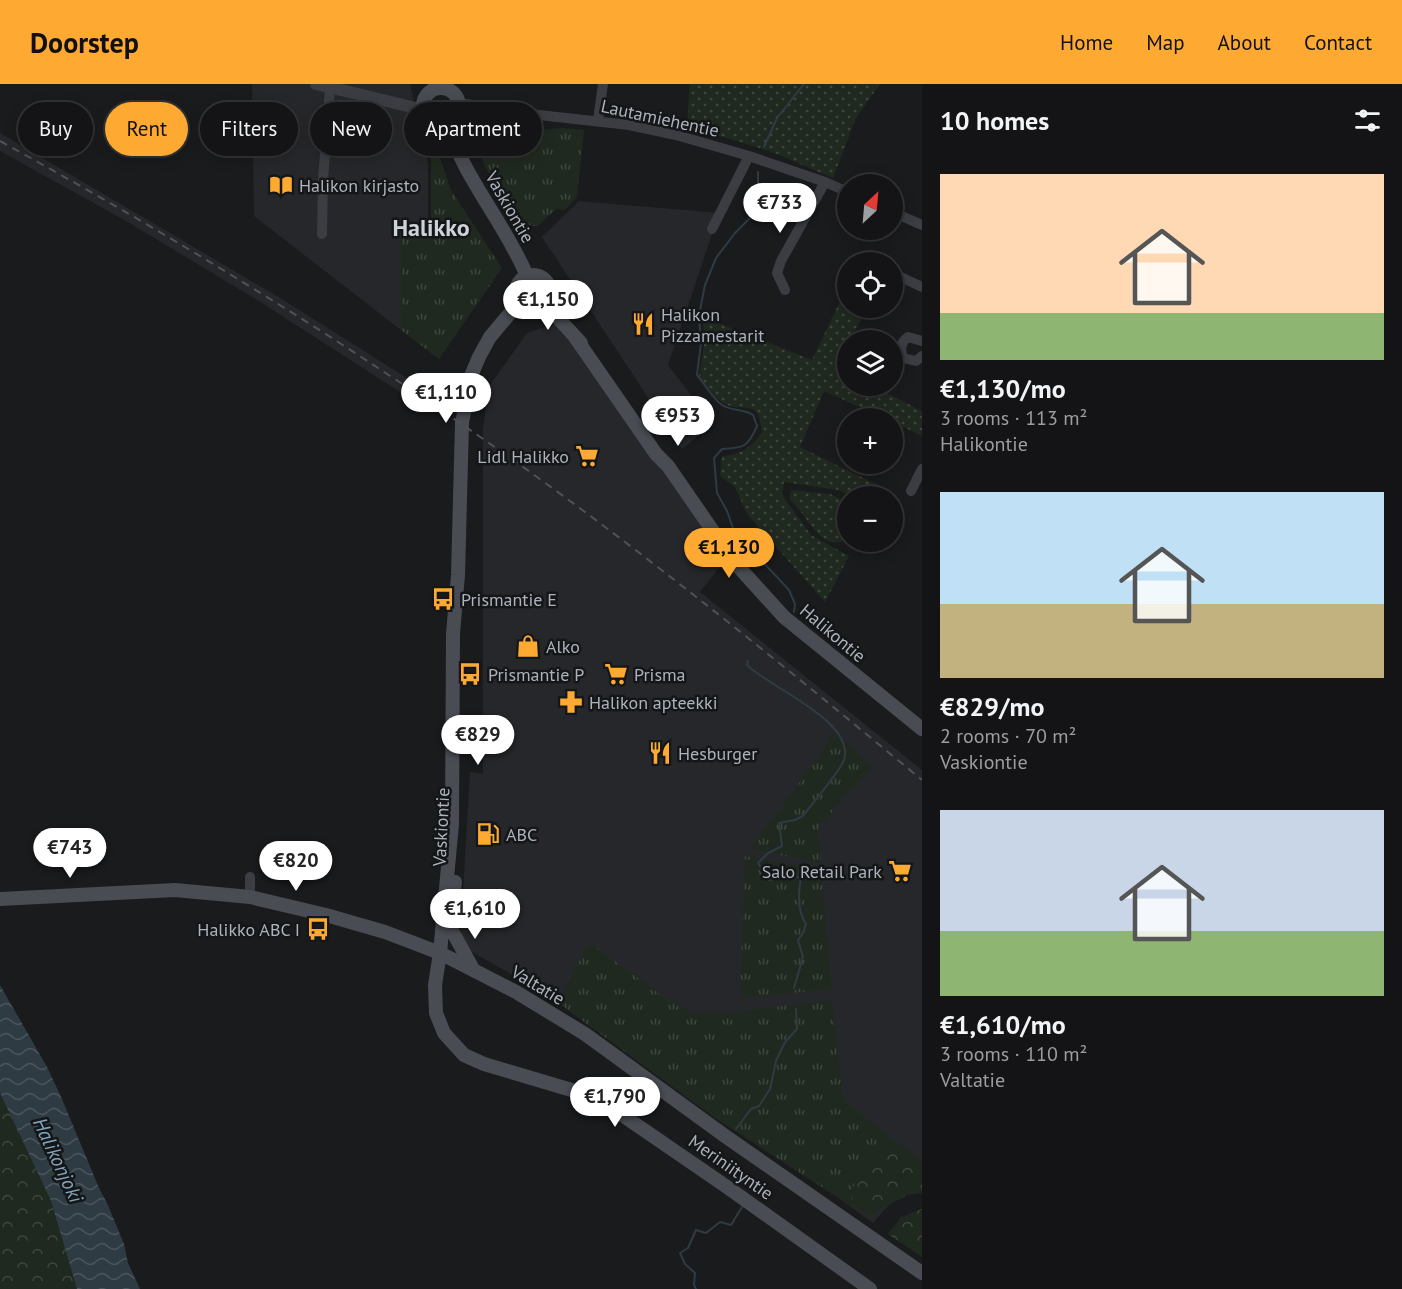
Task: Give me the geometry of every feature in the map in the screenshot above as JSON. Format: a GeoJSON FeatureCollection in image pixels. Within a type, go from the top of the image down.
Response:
{"type":"FeatureCollection","features":[{"type":"Feature","properties":{"kind":"main road"},"geometry":{"type":"LineString","coordinates":[[425,102],[426,97],[437,86],[451,90],[459,102]]}},
{"type":"Feature","properties":{"kind":"main road","name":"Vaskiontie"},"geometry":{"type":"LineString","coordinates":[[462,156],[478,189],[522,263],[527,276]]}},
{"type":"Feature","properties":{"kind":"main road"},"geometry":{"type":"LineString","coordinates":[[527,276],[538,276],[547,282],[550,294],[545,304],[535,309],[520,304],[516,294],[519,283],[527,276]]}},
{"type":"Feature","properties":{"kind":"main road","name":"Vaskiontie"},"geometry":{"type":"LineString","coordinates":[[440,953],[452,824],[453,634],[458,575],[462,423],[471,376],[490,337],[520,304]]}},
{"type":"Feature","properties":{"kind":"main road","name":"Halikontie"},"geometry":{"type":"LineString","coordinates":[[545,304],[615,381],[662,449],[668,466],[735,563],[784,617],[922,729]]}},
{"type":"Feature","properties":{"kind":"main road","name":"Vaskiontie"},"geometry":{"type":"LineString","coordinates":[[440,953],[450,927],[460,835],[463,605],[458,575]]}},
{"type":"Feature","properties":{"kind":"main road","name":"Valtatie"},"geometry":{"type":"LineString","coordinates":[[0,899],[175,890],[250,897],[385,932],[440,953],[516,992],[585,1034],[744,1149],[922,1273]]}},
{"type":"Feature","properties":{"kind":"main road"},"geometry":{"type":"LineString","coordinates":[[450,927],[473,969]]}},
{"type":"Feature","properties":{"kind":"main road","name":"Meriniityntie"},"geometry":{"type":"LineString","coordinates":[[440,953],[435,985],[436,1013],[444,1033],[464,1054],[484,1064],[585,1094],[612,1108],[727,1186],[870,1289]]}},
{"type":"Feature","properties":{"kind":"street"},"geometry":{"type":"LineString","coordinates":[[316,84],[404,105]]}},
{"type":"Feature","properties":{"kind":"street"},"geometry":{"type":"LineString","coordinates":[[598,120],[603,84]]}},
{"type":"Feature","properties":{"kind":"street"},"geometry":{"type":"LineString","coordinates":[[322,234],[323,180],[330,88]]}},
{"type":"Feature","properties":{"kind":"street","name":"Lautamiehentie"},"geometry":{"type":"LineString","coordinates":[[542,115],[598,120],[676,135],[749,156],[837,187]]}},
{"type":"Feature","properties":{"kind":"street"},"geometry":{"type":"LineString","coordinates":[[712,229],[749,156]]}},
{"type":"Feature","properties":{"kind":"street"},"geometry":{"type":"LineString","coordinates":[[785,290],[777,273],[781,261],[825,182]]}},
{"type":"Feature","properties":{"kind":"street"},"geometry":{"type":"LineString","coordinates":[[903,217],[920,224],[922,212]]}},
{"type":"Feature","properties":{"kind":"street"},"geometry":{"type":"LineString","coordinates":[[903,278],[922,287]]}},
{"type":"Feature","properties":{"kind":"street"},"geometry":{"type":"LineString","coordinates":[[922,341],[908,337],[903,341],[900,349],[903,358],[916,361],[922,356]]}},
{"type":"Feature","properties":{"kind":"street"},"geometry":{"type":"LineString","coordinates":[[910,491],[922,468]]}},
{"type":"Feature","properties":{"kind":"street"},"geometry":{"type":"LineString","coordinates":[[250,877],[250,897]]}},
{"type":"Feature","properties":{"kind":"shaded area"},"geometry":{"type":"Polygon","coordinates":[[[252,84],[410,84],[414,102],[404,102],[404,156],[426,156],[428,232],[401,231],[401,330],[254,216],[253,156],[298,156],[298,102],[252,102],[252,84]]]}},
{"type":"Feature","properties":{"kind":"shaded area"},"geometry":{"type":"Polygon","coordinates":[[[0,133],[18,144],[18,156],[39,156],[282,299],[424,389],[417,403],[259,301],[126,221],[0,151],[0,133]]]}},
{"type":"Feature","properties":{"kind":"shaded area"},"geometry":{"type":"Polygon","coordinates":[[[579,201],[719,213],[668,365],[713,424],[682,449],[542,237],[579,201]]]}},
{"type":"Feature","properties":{"kind":"shaded area"},"geometry":{"type":"Polygon","coordinates":[[[554,324],[578,348],[725,560],[700,592],[922,770],[922,1193],[897,1196],[873,1223],[593,1021],[460,945],[470,772],[483,774],[483,428],[490,385],[527,333],[554,324]]]}},
{"type":"Feature","properties":{"kind":"green space"},"geometry":{"type":"Polygon","coordinates":[[[690,84],[880,84],[856,118],[833,178],[772,152],[687,126],[690,84]]]}},
{"type":"Feature","properties":{"kind":"green space"},"geometry":{"type":"Polygon","coordinates":[[[563,128],[584,130],[577,197],[565,210],[556,209],[538,226],[527,224],[516,216],[506,204],[481,156],[542,156],[542,130],[563,128]]]}},
{"type":"Feature","properties":{"kind":"green space"},"geometry":{"type":"Polygon","coordinates":[[[431,156],[439,156],[451,190],[502,268],[439,359],[401,330],[401,236],[431,235],[431,156]]]}},
{"type":"Feature","properties":{"kind":"green space"},"geometry":{"type":"Polygon","coordinates":[[[837,308],[837,318],[862,318],[855,330],[837,330],[837,396],[893,396],[922,411],[922,436],[903,427],[903,408],[862,408],[824,391],[800,447],[837,465],[837,474],[855,474],[880,486],[837,486],[837,490],[784,482],[782,495],[811,535],[837,549],[837,552],[849,556],[825,602],[747,514],[735,487],[720,476],[722,456],[735,454],[745,449],[762,433],[758,414],[754,410],[730,406],[722,402],[699,377],[704,345],[703,317],[812,360],[837,308]]]}},
{"type":"Feature","properties":{"kind":"green space"},"geometry":{"type":"Polygon","coordinates":[[[791,490],[830,494],[837,497],[837,542],[822,537],[790,500],[791,490]]]}},
{"type":"Feature","properties":{"kind":"green space"},"geometry":{"type":"Polygon","coordinates":[[[834,732],[872,767],[818,828],[821,863],[750,849],[817,759],[834,732]]]}},
{"type":"Feature","properties":{"kind":"green space"},"geometry":{"type":"Polygon","coordinates":[[[745,856],[821,870],[832,989],[742,998],[740,987],[745,856]]]}},
{"type":"Feature","properties":{"kind":"green space"},"geometry":{"type":"Polygon","coordinates":[[[588,945],[593,945],[673,1004],[695,1013],[725,1013],[832,1000],[843,1095],[847,1103],[922,1161],[922,1193],[907,1194],[895,1199],[872,1216],[851,1206],[715,1118],[561,1005],[565,987],[588,945]]]}},
{"type":"Feature","properties":{"kind":"green space"},"geometry":{"type":"Polygon","coordinates":[[[0,1093],[51,1201],[77,1289],[0,1289],[0,1093]]]}},
{"type":"Feature","properties":{"kind":"green space"},"geometry":{"type":"Polygon","coordinates":[[[889,1150],[909,1160],[920,1178],[904,1197],[876,1211],[854,1203],[849,1192],[869,1165],[889,1150]]]}},
{"type":"Feature","properties":{"kind":"green space"},"geometry":{"type":"Polygon","coordinates":[[[922,1209],[922,1257],[888,1234],[901,1217],[922,1209]]]}},
{"type":"Feature","properties":{"kind":"water","name":"Halikonjoki"},"geometry":{"type":"Polygon","coordinates":[[[0,985],[47,1067],[62,1099],[124,1244],[128,1263],[140,1289],[77,1289],[51,1201],[0,1093],[0,985]]]}},
{"type":"Feature","properties":{"kind":"waterway"},"geometry":{"type":"LineString","coordinates":[[764,147],[777,118],[804,84]]}},
{"type":"Feature","properties":{"kind":"waterway"},"geometry":{"type":"LineString","coordinates":[[758,172],[758,198],[751,217],[716,258],[705,285],[699,315],[701,343],[697,375],[722,405],[753,415],[757,426],[748,442],[740,447],[722,449],[714,458],[717,493],[734,531],[789,590],[795,604],[794,612]]}},
{"type":"Feature","properties":{"kind":"waterway"},"geometry":{"type":"LineString","coordinates":[[748,661],[747,665],[757,674],[824,718],[837,732],[844,746],[844,760],[832,779],[803,816],[779,823],[782,846],[768,853],[758,863],[768,880],[790,874],[801,878],[799,901],[806,924],[798,940],[803,957],[794,988]]}},
{"type":"Feature","properties":{"kind":"waterway"},"geometry":{"type":"LineString","coordinates":[[736,1129],[751,1109],[759,1106],[770,1089],[776,1061],[785,1042],[797,1029],[796,1009]]}},
{"type":"Feature","properties":{"kind":"waterway"},"geometry":{"type":"LineString","coordinates":[[716,1158],[717,1164],[753,1190]]}},
{"type":"Feature","properties":{"kind":"waterway"},"geometry":{"type":"LineString","coordinates":[[696,1289],[695,1273],[685,1264],[680,1253],[688,1248],[696,1230],[706,1233],[720,1222],[731,1225],[742,1207]]}},
{"type":"Feature","properties":{"kind":"railway"},"geometry":{"type":"LineString","coordinates":[[0,141],[128,213],[254,289],[439,408],[608,529],[922,780]]}},
{"type":"Feature","properties":{"kind":"place","name":"Halikon kirjasto"},"geometry":{"type":"Point","coordinates":[281,185]}},
{"type":"Feature","properties":{"kind":"place","name":"Halikon Pizzamestarit"},"geometry":{"type":"Point","coordinates":[643,324]}},
{"type":"Feature","properties":{"kind":"place","name":"Lidl Halikko"},"geometry":{"type":"Point","coordinates":[587,456]}},
{"type":"Feature","properties":{"kind":"place","name":"Prismantie E"},"geometry":{"type":"Point","coordinates":[443,599]}},
{"type":"Feature","properties":{"kind":"place","name":"Alko"},"geometry":{"type":"Point","coordinates":[528,646]}},
{"type":"Feature","properties":{"kind":"place","name":"Prismantie P"},"geometry":{"type":"Point","coordinates":[470,674]}},
{"type":"Feature","properties":{"kind":"place","name":"Prisma"},"geometry":{"type":"Point","coordinates":[616,674]}},
{"type":"Feature","properties":{"kind":"place","name":"Halikon apteekki"},"geometry":{"type":"Point","coordinates":[571,702]}},
{"type":"Feature","properties":{"kind":"place","name":"Hesburger"},"geometry":{"type":"Point","coordinates":[660,753]}},
{"type":"Feature","properties":{"kind":"place","name":"ABC"},"geometry":{"type":"Point","coordinates":[488,834]}},
{"type":"Feature","properties":{"kind":"place","name":"Salo Retail Park"},"geometry":{"type":"Point","coordinates":[900,871]}},
{"type":"Feature","properties":{"kind":"place","name":"Halikko ABC I"},"geometry":{"type":"Point","coordinates":[318,929]}},
{"type":"Feature","properties":{"kind":"district","name":"Halikko"},"geometry":{"type":"Point","coordinates":[431,227]}}]}
